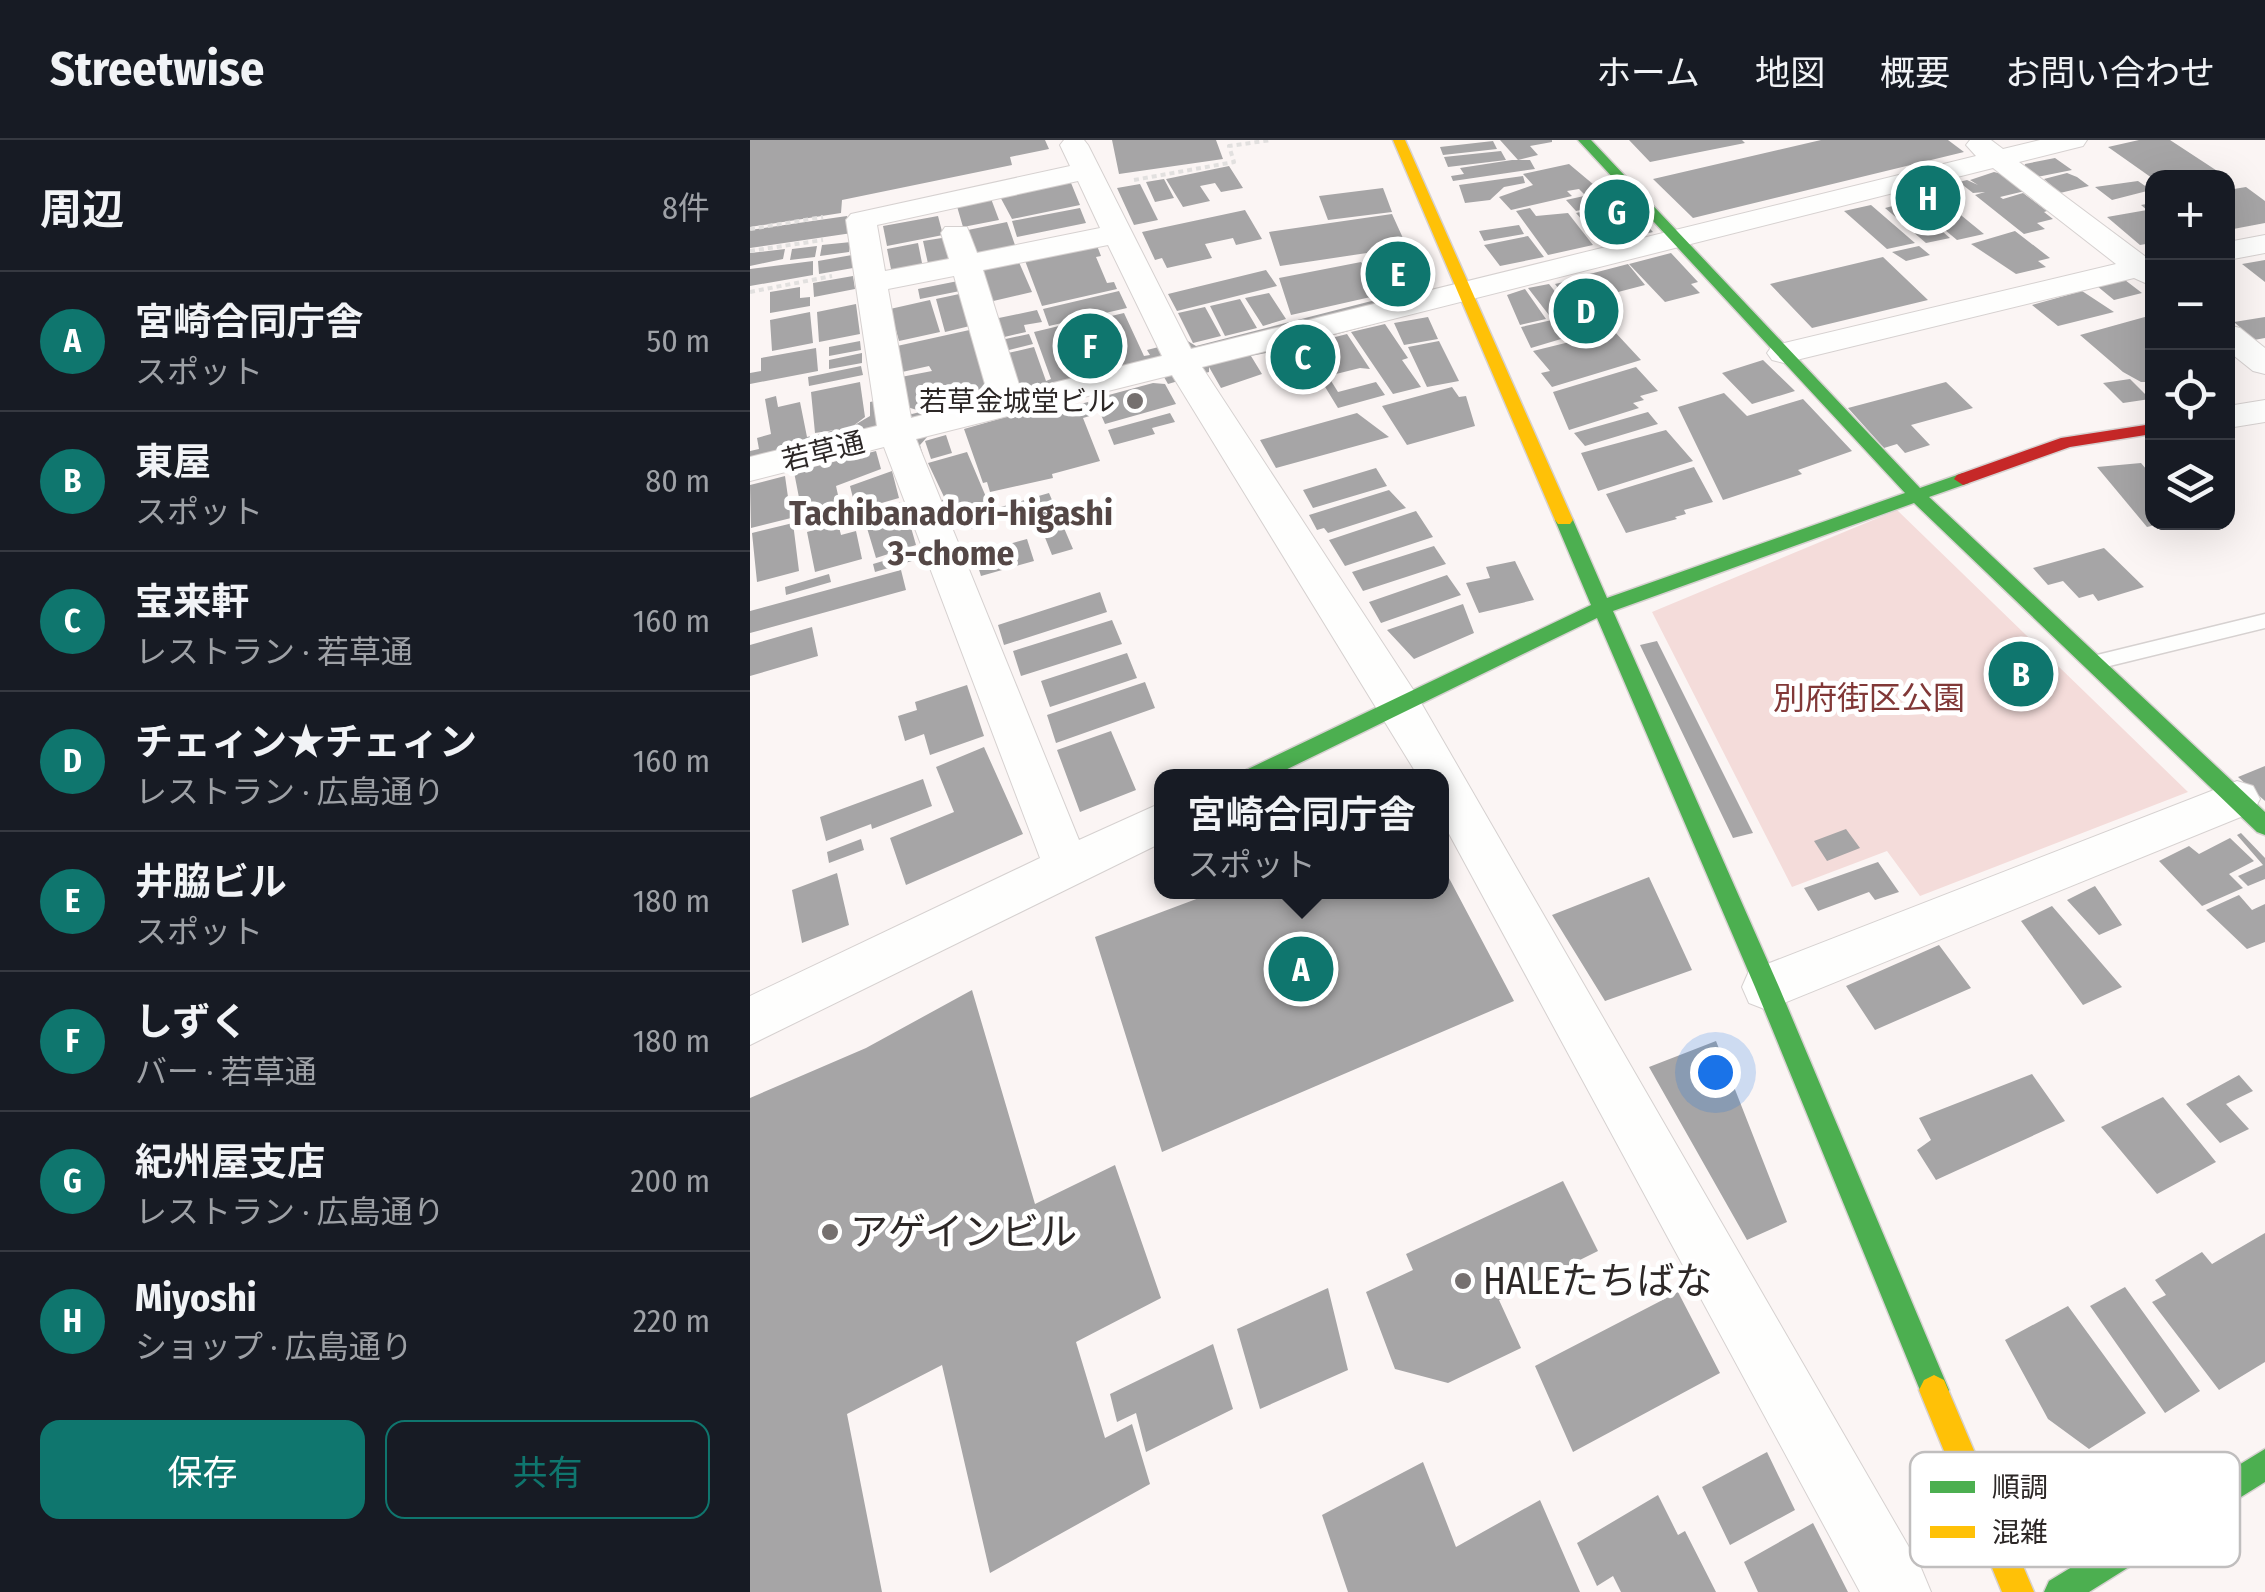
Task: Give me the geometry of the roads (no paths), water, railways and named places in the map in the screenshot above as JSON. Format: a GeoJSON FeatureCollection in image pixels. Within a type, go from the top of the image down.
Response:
{"type":"FeatureCollection","features":[{"type":"Feature","properties":{"kind":"street"},"geometry":{"type":"LineString","coordinates":[[1072,140],[1182,363],[1401,706],[1436,769]]}},
{"type":"Feature","properties":{"kind":"street"},"geometry":{"type":"LineString","coordinates":[[1399,140],[1768,987],[1960,1452]]}},
{"type":"Feature","properties":{"kind":"street"},"geometry":{"type":"LineString","coordinates":[[1584,140],[1914,494],[2251,813],[1768,987]]}},
{"type":"Feature","properties":{"kind":"street"},"geometry":{"type":"LineString","coordinates":[[1974,140],[2145,268]]}},
{"type":"Feature","properties":{"kind":"street","name":"若草通"},"geometry":{"type":"LineString","coordinates":[[750,469],[2073,140]]}},
{"type":"Feature","properties":{"kind":"street"},"geometry":{"type":"LineString","coordinates":[[1067,868],[896,433],[863,227],[948,201],[1089,179]]}},
{"type":"Feature","properties":{"kind":"street"},"geometry":{"type":"LineString","coordinates":[[948,201],[1010,406]]}},
{"type":"Feature","properties":{"kind":"street"},"geometry":{"type":"LineString","coordinates":[[872,276],[965,264],[1116,234]]}},
{"type":"Feature","properties":{"kind":"street"},"geometry":{"type":"LineString","coordinates":[[2235,250],[2265,244]]}},
{"type":"Feature","properties":{"kind":"street"},"geometry":{"type":"LineString","coordinates":[[1784,353],[2145,271]]}},
{"type":"Feature","properties":{"kind":"street"},"geometry":{"type":"LineString","coordinates":[[2235,340],[2265,364]]}},
{"type":"Feature","properties":{"kind":"street"},"geometry":{"type":"LineString","coordinates":[[2235,416],[2265,412]]}},
{"type":"Feature","properties":{"kind":"street"},"geometry":{"type":"LineString","coordinates":[[1269,769],[1603,607],[2067,442],[2145,430]]}},
{"type":"Feature","properties":{"kind":"street"},"geometry":{"type":"LineString","coordinates":[[1449,791],[1897,1592]]}},
{"type":"Feature","properties":{"kind":"street"},"geometry":{"type":"LineString","coordinates":[[750,1021],[1154,825]]}},
{"type":"Feature","properties":{"kind":"street"},"geometry":{"type":"LineString","coordinates":[[2240,1480],[2265,1464]]}},
{"type":"Feature","properties":{"kind":"street"},"geometry":{"type":"LineString","coordinates":[[2008,1567],[2018,1592]]}},
{"type":"Feature","properties":{"kind":"street"},"geometry":{"type":"LineString","coordinates":[[2060,1592],[2100,1567]]}},
{"type":"Feature","properties":{"kind":"lane"},"geometry":{"type":"LineString","coordinates":[[2093,663],[2265,620]]}},
{"type":"Feature","properties":{"kind":"place","name":"Miyoshi"},"geometry":{"type":"Point","coordinates":[1928,198]}},
{"type":"Feature","properties":{"kind":"place","name":"紀州屋支店"},"geometry":{"type":"Point","coordinates":[1617,212]}},
{"type":"Feature","properties":{"kind":"place","name":"井脇ビル"},"geometry":{"type":"Point","coordinates":[1398,274]}},
{"type":"Feature","properties":{"kind":"place","name":"チェィン★チェィン"},"geometry":{"type":"Point","coordinates":[1586,311]}},
{"type":"Feature","properties":{"kind":"place","name":"しずく"},"geometry":{"type":"Point","coordinates":[1090,346]}},
{"type":"Feature","properties":{"kind":"place","name":"宝来軒"},"geometry":{"type":"Point","coordinates":[1303,357]}},
{"type":"Feature","properties":{"kind":"place","name":"若草金城堂ビル"},"geometry":{"type":"Point","coordinates":[1135,401]}},
{"type":"Feature","properties":{"kind":"place","name":"東屋"},"geometry":{"type":"Point","coordinates":[2021,674]}},
{"type":"Feature","properties":{"kind":"place","name":"宮崎合同庁舎"},"geometry":{"type":"Point","coordinates":[1301,969]}},
{"type":"Feature","properties":{"kind":"place","name":"アゲインビル"},"geometry":{"type":"Point","coordinates":[830,1232]}},
{"type":"Feature","properties":{"kind":"place","name":"HALEたちばな"},"geometry":{"type":"Point","coordinates":[1463,1281]}},
{"type":"Feature","properties":{"kind":"district","name":"Tachibanadori-higashi 3-chome"},"geometry":{"type":"Point","coordinates":[951,533]}},
{"type":"Feature","properties":{"kind":"park label","name":"別府街区公園"},"geometry":{"type":"Point","coordinates":[1869,698]}}]}
